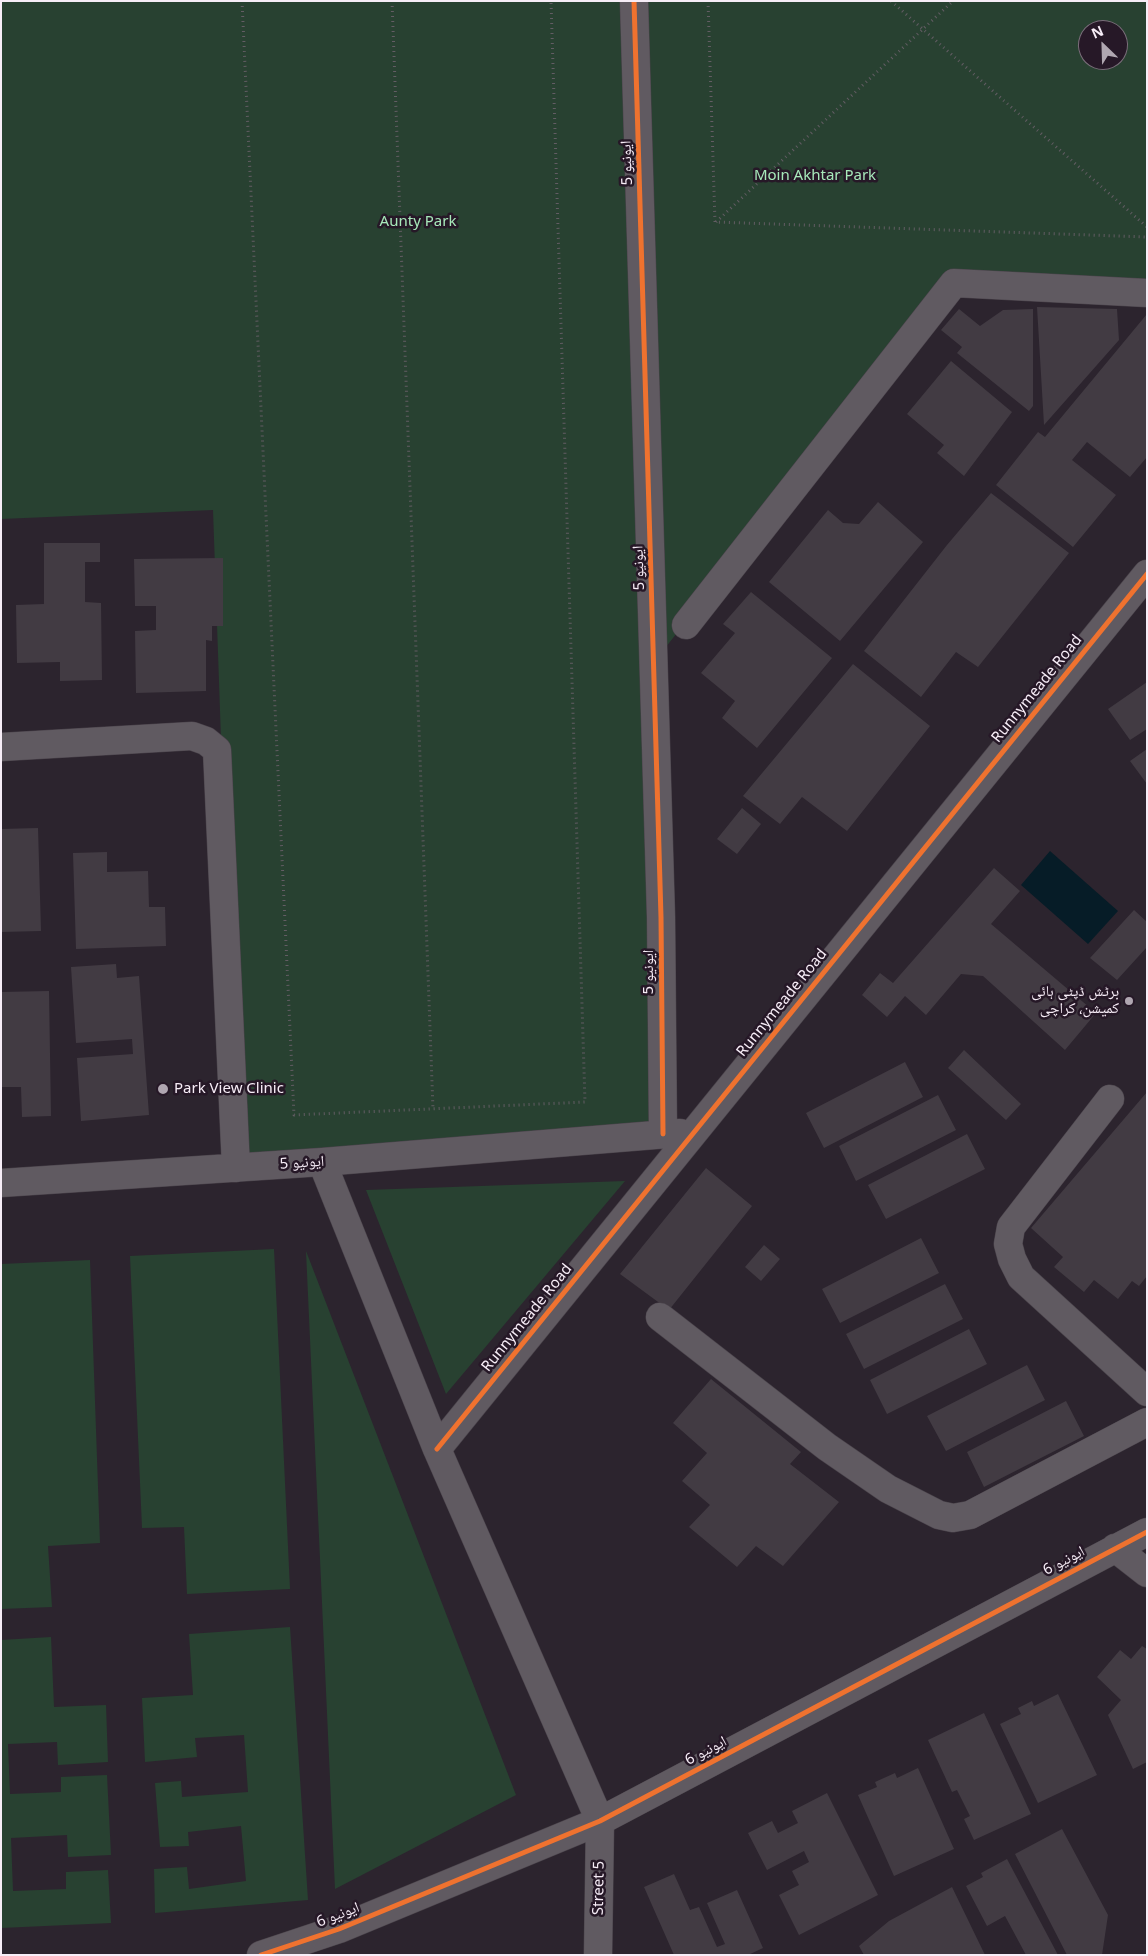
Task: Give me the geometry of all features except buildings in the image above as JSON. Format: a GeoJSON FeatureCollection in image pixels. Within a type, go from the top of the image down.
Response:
{"type":"FeatureCollection","features":[{"type":"Feature","properties":{"kind":"street","name":"ایونیو 5"},"geometry":{"type":"LineString","coordinates":[[634,1],[661,917],[663,1134]]}},
{"type":"Feature","properties":{"kind":"street"},"geometry":{"type":"LineString","coordinates":[[686,625],[954,283],[1147,293]]}},
{"type":"Feature","properties":{"kind":"street","name":"Runnymeade Road"},"geometry":{"type":"LineString","coordinates":[[437,1449],[1147,574]]}},
{"type":"Feature","properties":{"kind":"street"},"geometry":{"type":"LineString","coordinates":[[1,747],[192,736],[206,740],[217,750],[236,1168]]}},
{"type":"Feature","properties":{"kind":"street"},"geometry":{"type":"LineString","coordinates":[[1110,1099],[1011,1228],[1008,1244],[1012,1259],[1021,1277],[1147,1392]]}},
{"type":"Feature","properties":{"kind":"street","name":"ایونیو 5"},"geometry":{"type":"LineString","coordinates":[[1,1183],[322,1162],[693,1132]]}},
{"type":"Feature","properties":{"kind":"street"},"geometry":{"type":"LineString","coordinates":[[322,1162],[437,1449],[600,1822]]}},
{"type":"Feature","properties":{"kind":"street"},"geometry":{"type":"LineString","coordinates":[[660,1317],[828,1447],[888,1489],[939,1515],[952,1518],[970,1515],[1147,1422]]}},
{"type":"Feature","properties":{"kind":"street","name":"ایونیو 6"},"geometry":{"type":"LineString","coordinates":[[261,1955],[339,1929],[600,1822],[1147,1532]]}},
{"type":"Feature","properties":{"kind":"street"},"geometry":{"type":"LineString","coordinates":[[1115,1548],[1147,1573]]}},
{"type":"Feature","properties":{"kind":"street","name":"Street 5"},"geometry":{"type":"LineString","coordinates":[[598,1955],[600,1822]]}},
{"type":"Feature","properties":{"kind":"path"},"geometry":{"type":"LineString","coordinates":[[242,1],[294,1115],[585,1102],[551,1]]}},
{"type":"Feature","properties":{"kind":"path"},"geometry":{"type":"LineString","coordinates":[[392,1],[433,1109]]}},
{"type":"Feature","properties":{"kind":"path"},"geometry":{"type":"LineString","coordinates":[[708,1],[715,222]]}},
{"type":"Feature","properties":{"kind":"path"},"geometry":{"type":"LineString","coordinates":[[891,1],[1147,227]]}},
{"type":"Feature","properties":{"kind":"path"},"geometry":{"type":"LineString","coordinates":[[715,222],[953,1]]}},
{"type":"Feature","properties":{"kind":"path"},"geometry":{"type":"LineString","coordinates":[[715,222],[1147,237]]}},
{"type":"Feature","properties":{"kind":"green space","name":"Aunty Park"},"geometry":{"type":"Polygon","coordinates":[[[1,1],[625,1],[663,1134],[236,1168],[213,510],[1,519],[1,1]]]}},
{"type":"Feature","properties":{"kind":"green space","name":"Moin Akhtar Park"},"geometry":{"type":"Polygon","coordinates":[[[634,1],[1147,1],[1147,293],[954,283],[654,662],[634,1]]]}},
{"type":"Feature","properties":{"kind":"green space"},"geometry":{"type":"Polygon","coordinates":[[[625,1181],[446,1394],[366,1190],[625,1181]]]}},
{"type":"Feature","properties":{"kind":"green space"},"geometry":{"type":"Polygon","coordinates":[[[274,1249],[290,1589],[187,1594],[184,1527],[142,1528],[130,1256],[274,1249]]]}},
{"type":"Feature","properties":{"kind":"green space"},"geometry":{"type":"Polygon","coordinates":[[[306,1251],[516,1795],[335,1889],[306,1251]]]}},
{"type":"Feature","properties":{"kind":"green space"},"geometry":{"type":"Polygon","coordinates":[[[90,1260],[100,1543],[48,1546],[52,1607],[1,1609],[1,1264],[90,1260]]]}},
{"type":"Feature","properties":{"kind":"green space"},"geometry":{"type":"Polygon","coordinates":[[[290,1627],[308,1900],[155,1913],[154,1869],[187,1867],[189,1889],[246,1881],[241,1826],[188,1832],[189,1846],[160,1847],[155,1783],[181,1781],[182,1797],[248,1792],[244,1735],[195,1738],[197,1757],[145,1762],[142,1698],[193,1695],[189,1634],[290,1627]]]}},
{"type":"Feature","properties":{"kind":"green space"},"geometry":{"type":"Polygon","coordinates":[[[51,1637],[54,1707],[106,1705],[108,1762],[58,1765],[57,1742],[8,1744],[10,1794],[61,1792],[61,1777],[107,1775],[111,1855],[68,1857],[67,1835],[11,1838],[13,1891],[66,1889],[66,1872],[108,1870],[111,1923],[1,1928],[1,1640],[51,1637]]]}},
{"type":"Feature","properties":{"kind":"water"},"geometry":{"type":"Polygon","coordinates":[[[1050,851],[1118,911],[1088,944],[1021,885],[1050,851]]]}},
{"type":"Feature","properties":{"kind":"cycle path"},"geometry":{"type":"LineString","coordinates":[[634,1],[661,917],[663,1134]]}},
{"type":"Feature","properties":{"kind":"cycle path"},"geometry":{"type":"LineString","coordinates":[[437,1449],[1147,574]]}},
{"type":"Feature","properties":{"kind":"cycle path"},"geometry":{"type":"LineString","coordinates":[[261,1955],[339,1929],[600,1821],[1147,1532]]}},
{"type":"Feature","properties":{"kind":"place","name":"برٹش ڈپٹی ہائی کمیشن، کراچی"},"geometry":{"type":"Point","coordinates":[1129,1001]}},
{"type":"Feature","properties":{"kind":"place","name":"Park View Clinic"},"geometry":{"type":"Point","coordinates":[163,1089]}}]}
